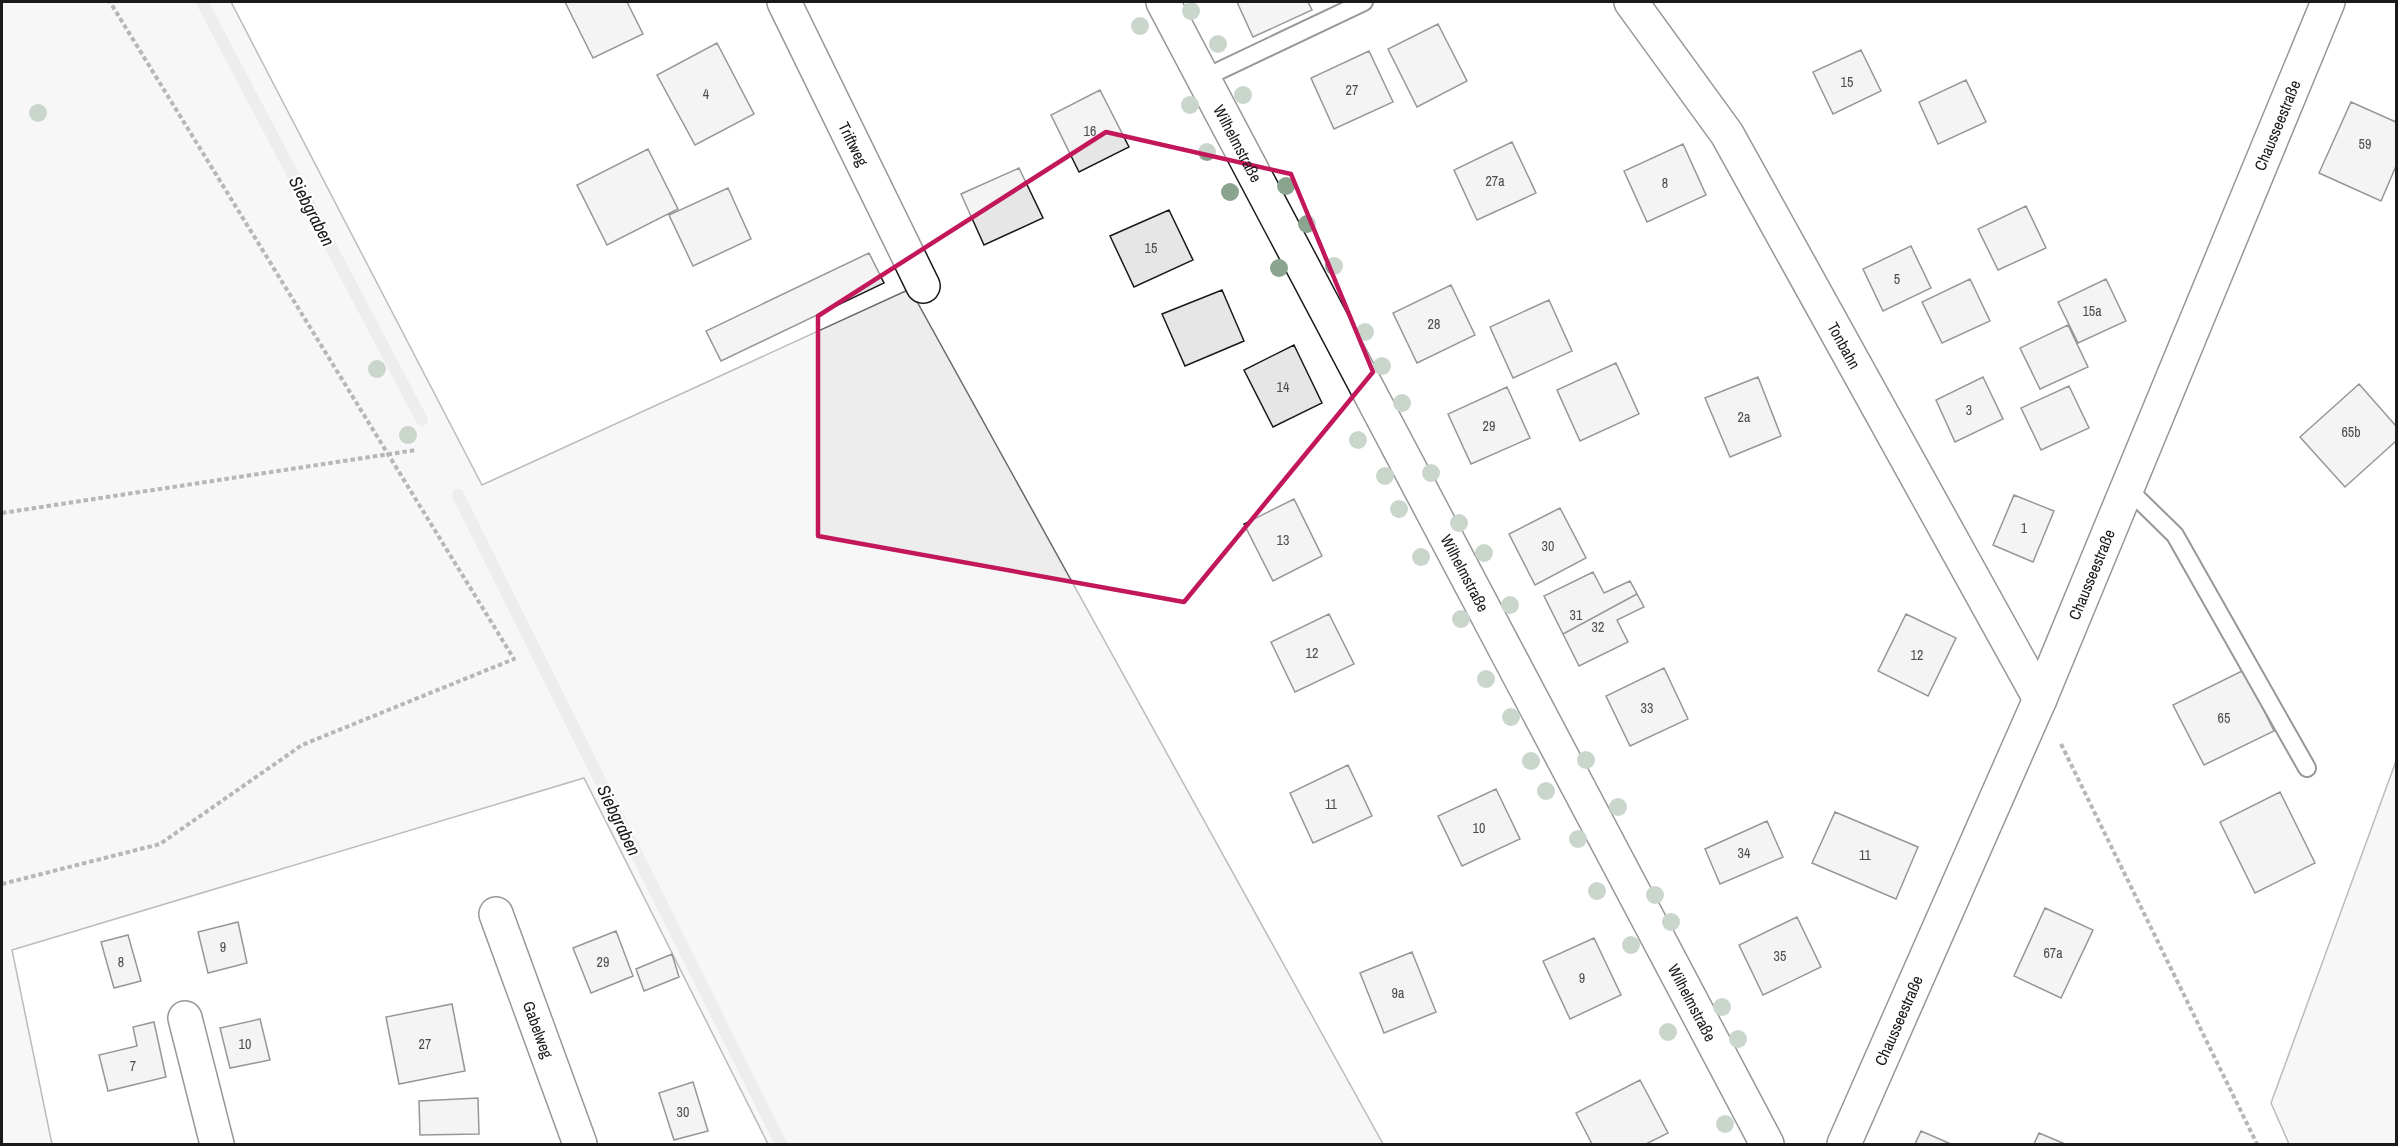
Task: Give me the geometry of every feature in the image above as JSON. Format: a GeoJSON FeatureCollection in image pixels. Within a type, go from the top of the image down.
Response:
{"type":"FeatureCollection","features":[{"type":"Feature","properties":{"kind":"street","name":"Triftweg"},"geometry":{"type":"LineString","coordinates":[[784,2],[923,286]]}},
{"type":"Feature","properties":{"kind":"street","name":"Wilhelmstraße"},"geometry":{"type":"LineString","coordinates":[[1163,2],[1767,1144]]}},
{"type":"Feature","properties":{"kind":"street","name":"Tonbahn"},"geometry":{"type":"LineString","coordinates":[[1631,2],[1727,134],[2040,699]]}},
{"type":"Feature","properties":{"kind":"street","name":"Chausseestraße"},"geometry":{"type":"LineString","coordinates":[[1844,1144],[2040,699],[2328,2]]}},
{"type":"Feature","properties":{"kind":"street","name":"Gabelweg"},"geometry":{"type":"LineString","coordinates":[[496,914],[580,1144]]}},
{"type":"Feature","properties":{"kind":"street"},"geometry":{"type":"LineString","coordinates":[[185,1018],[217,1144]]}},
{"type":"Feature","properties":{"kind":"lane"},"geometry":{"type":"LineString","coordinates":[[1204,78],[1364,2]]}},
{"type":"Feature","properties":{"kind":"lane"},"geometry":{"type":"LineString","coordinates":[[2127,489],[2175,535],[2307,768]]}},
{"type":"Feature","properties":{"kind":"path"},"geometry":{"type":"LineString","coordinates":[[2,884],[160,844],[302,745],[514,659],[110,2]]}},
{"type":"Feature","properties":{"kind":"path"},"geometry":{"type":"LineString","coordinates":[[2,513],[416,450]]}},
{"type":"Feature","properties":{"kind":"path"},"geometry":{"type":"LineString","coordinates":[[2040,699],[2257,1144]]}},
{"type":"Feature","properties":{"kind":"highlighted area"},"geometry":{"type":"Polygon","coordinates":[[[1106,132],[1291,174],[1373,372],[1184,602],[818,536],[818,316],[1106,132]]]}},
{"type":"Feature","properties":{"kind":"shaded area"},"geometry":{"type":"Polygon","coordinates":[[[2,2],[231,2],[482,485],[910,289],[1383,1144],[768,1144],[584,778],[12,950],[52,1144],[2,1144],[2,2]]]}},
{"type":"Feature","properties":{"kind":"shaded area"},"geometry":{"type":"Polygon","coordinates":[[[2396,761],[2396,1144],[2289,1144],[2271,1103],[2396,761]]]}},
{"type":"Feature","properties":{"kind":"building"},"geometry":{"type":"Polygon","coordinates":[[[565,2],[627,2],[643,34],[593,58],[565,2]]]}},
{"type":"Feature","properties":{"kind":"building"},"geometry":{"type":"Polygon","coordinates":[[[1237,2],[1308,2],[1312,10],[1253,37],[1237,2]]]}},
{"type":"Feature","properties":{"kind":"building"},"geometry":{"type":"Polygon","coordinates":[[[1438,24],[1467,81],[1417,107],[1388,49],[1438,24]]]}},
{"type":"Feature","properties":{"kind":"building"},"geometry":{"type":"Polygon","coordinates":[[[717,43],[754,114],[695,145],[657,75],[717,43]]]}},
{"type":"Feature","properties":{"kind":"building"},"geometry":{"type":"Polygon","coordinates":[[[1861,50],[1881,91],[1833,114],[1813,72],[1861,50]]]}},
{"type":"Feature","properties":{"kind":"building"},"geometry":{"type":"Polygon","coordinates":[[[1369,51],[1393,102],[1334,129],[1311,78],[1369,51]]]}},
{"type":"Feature","properties":{"kind":"building"},"geometry":{"type":"Polygon","coordinates":[[[1966,80],[1986,122],[1938,144],[1919,102],[1966,80]]]}},
{"type":"Feature","properties":{"kind":"building"},"geometry":{"type":"Polygon","coordinates":[[[1100,90],[1129,147],[1079,172],[1051,115],[1100,90]]]}},
{"type":"Feature","properties":{"kind":"building"},"geometry":{"type":"Polygon","coordinates":[[[2351,102],[2396,122],[2396,166],[2381,201],[2319,173],[2351,102]]]}},
{"type":"Feature","properties":{"kind":"building"},"geometry":{"type":"Polygon","coordinates":[[[1512,142],[1536,193],[1477,220],[1454,170],[1512,142]]]}},
{"type":"Feature","properties":{"kind":"building"},"geometry":{"type":"Polygon","coordinates":[[[1683,144],[1706,195],[1647,222],[1624,171],[1683,144]]]}},
{"type":"Feature","properties":{"kind":"building"},"geometry":{"type":"Polygon","coordinates":[[[648,149],[678,209],[607,245],[577,185],[648,149]]]}},
{"type":"Feature","properties":{"kind":"building"},"geometry":{"type":"Polygon","coordinates":[[[1019,168],[1043,218],[984,245],[961,194],[1019,168]]]}},
{"type":"Feature","properties":{"kind":"building"},"geometry":{"type":"Polygon","coordinates":[[[728,188],[751,239],[693,266],[669,215],[728,188]]]}},
{"type":"Feature","properties":{"kind":"building"},"geometry":{"type":"Polygon","coordinates":[[[2026,206],[2046,248],[1998,270],[1978,229],[2026,206]]]}},
{"type":"Feature","properties":{"kind":"building"},"geometry":{"type":"Polygon","coordinates":[[[1169,210],[1193,260],[1134,287],[1110,236],[1169,210]]]}},
{"type":"Feature","properties":{"kind":"building"},"geometry":{"type":"Polygon","coordinates":[[[1911,246],[1931,288],[1883,311],[1863,269],[1911,246]]]}},
{"type":"Feature","properties":{"kind":"building"},"geometry":{"type":"Polygon","coordinates":[[[869,253],[884,283],[721,361],[706,331],[869,253]]]}},
{"type":"Feature","properties":{"kind":"building"},"geometry":{"type":"Polygon","coordinates":[[[1970,279],[1990,321],[1942,343],[1922,302],[1970,279]]]}},
{"type":"Feature","properties":{"kind":"building"},"geometry":{"type":"Polygon","coordinates":[[[2106,279],[2126,321],[2078,343],[2058,302],[2106,279]]]}},
{"type":"Feature","properties":{"kind":"building"},"geometry":{"type":"Polygon","coordinates":[[[1451,285],[1475,335],[1417,363],[1393,313],[1451,285]]]}},
{"type":"Feature","properties":{"kind":"building"},"geometry":{"type":"Polygon","coordinates":[[[1222,290],[1244,341],[1185,366],[1162,314],[1222,290]]]}},
{"type":"Feature","properties":{"kind":"building"},"geometry":{"type":"Polygon","coordinates":[[[1549,300],[1572,351],[1513,378],[1490,327],[1549,300]]]}},
{"type":"Feature","properties":{"kind":"building"},"geometry":{"type":"Polygon","coordinates":[[[2068,325],[2088,367],[2040,389],[2020,348],[2068,325]]]}},
{"type":"Feature","properties":{"kind":"building"},"geometry":{"type":"Polygon","coordinates":[[[1294,345],[1322,403],[1273,427],[1244,370],[1294,345]]]}},
{"type":"Feature","properties":{"kind":"building"},"geometry":{"type":"Polygon","coordinates":[[[1616,363],[1639,414],[1580,441],[1557,390],[1616,363]]]}},
{"type":"Feature","properties":{"kind":"building"},"geometry":{"type":"Polygon","coordinates":[[[1758,377],[1781,436],[1730,457],[1705,398],[1758,377]]]}},
{"type":"Feature","properties":{"kind":"building"},"geometry":{"type":"Polygon","coordinates":[[[1983,377],[2003,419],[1955,442],[1936,400],[1983,377]]]}},
{"type":"Feature","properties":{"kind":"building"},"geometry":{"type":"Polygon","coordinates":[[[2359,384],[2396,426],[2396,441],[2345,487],[2300,437],[2359,384]]]}},
{"type":"Feature","properties":{"kind":"building"},"geometry":{"type":"Polygon","coordinates":[[[2069,386],[2089,428],[2041,450],[2021,408],[2069,386]]]}},
{"type":"Feature","properties":{"kind":"building"},"geometry":{"type":"Polygon","coordinates":[[[1507,387],[1530,438],[1471,464],[1448,414],[1507,387]]]}},
{"type":"Feature","properties":{"kind":"building"},"geometry":{"type":"Polygon","coordinates":[[[2014,495],[2054,511],[2033,562],[1993,545],[2014,495]]]}},
{"type":"Feature","properties":{"kind":"building"},"geometry":{"type":"Polygon","coordinates":[[[1294,499],[1322,556],[1273,581],[1244,524],[1294,499]]]}},
{"type":"Feature","properties":{"kind":"building"},"geometry":{"type":"Polygon","coordinates":[[[1560,508],[1586,558],[1535,585],[1509,534],[1560,508]]]}},
{"type":"Feature","properties":{"kind":"building"},"geometry":{"type":"Polygon","coordinates":[[[1593,572],[1604,593],[1630,581],[1637,594],[1563,634],[1544,596],[1593,572]]]}},
{"type":"Feature","properties":{"kind":"building"},"geometry":{"type":"Polygon","coordinates":[[[1637,594],[1644,607],[1617,620],[1628,642],[1579,666],[1563,634],[1637,594]]]}},
{"type":"Feature","properties":{"kind":"building"},"geometry":{"type":"Polygon","coordinates":[[[1329,614],[1354,664],[1295,692],[1271,642],[1329,614]]]}},
{"type":"Feature","properties":{"kind":"building"},"geometry":{"type":"Polygon","coordinates":[[[1906,614],[1956,638],[1928,696],[1878,671],[1906,614]]]}},
{"type":"Feature","properties":{"kind":"building"},"geometry":{"type":"Polygon","coordinates":[[[1664,668],[1688,719],[1630,746],[1606,696],[1664,668]]]}},
{"type":"Feature","properties":{"kind":"building"},"geometry":{"type":"Polygon","coordinates":[[[2244,670],[2274,731],[2204,765],[2173,705],[2244,670]]]}},
{"type":"Feature","properties":{"kind":"building"},"geometry":{"type":"Polygon","coordinates":[[[1348,765],[1372,816],[1313,843],[1290,793],[1348,765]]]}},
{"type":"Feature","properties":{"kind":"building"},"geometry":{"type":"Polygon","coordinates":[[[1496,789],[1520,839],[1462,866],[1438,816],[1496,789]]]}},
{"type":"Feature","properties":{"kind":"building"},"geometry":{"type":"Polygon","coordinates":[[[2280,792],[2315,863],[2255,893],[2220,822],[2280,792]]]}},
{"type":"Feature","properties":{"kind":"building"},"geometry":{"type":"Polygon","coordinates":[[[1835,812],[1918,847],[1896,899],[1812,863],[1835,812]]]}},
{"type":"Feature","properties":{"kind":"building"},"geometry":{"type":"Polygon","coordinates":[[[1767,821],[1783,857],[1720,884],[1705,849],[1767,821]]]}},
{"type":"Feature","properties":{"kind":"building"},"geometry":{"type":"Polygon","coordinates":[[[2045,908],[2093,930],[2061,998],[2014,976],[2045,908]]]}},
{"type":"Feature","properties":{"kind":"building"},"geometry":{"type":"Polygon","coordinates":[[[1797,917],[1821,967],[1763,995],[1739,945],[1797,917]]]}},
{"type":"Feature","properties":{"kind":"building"},"geometry":{"type":"Polygon","coordinates":[[[238,922],[247,963],[208,973],[198,932],[238,922]]]}},
{"type":"Feature","properties":{"kind":"building"},"geometry":{"type":"Polygon","coordinates":[[[616,931],[633,976],[591,993],[573,948],[616,931]]]}},
{"type":"Feature","properties":{"kind":"building"},"geometry":{"type":"Polygon","coordinates":[[[128,935],[141,981],[114,988],[101,942],[128,935]]]}},
{"type":"Feature","properties":{"kind":"building"},"geometry":{"type":"Polygon","coordinates":[[[1594,938],[1621,995],[1570,1019],[1543,961],[1594,938]]]}},
{"type":"Feature","properties":{"kind":"building"},"geometry":{"type":"Polygon","coordinates":[[[1412,952],[1436,1012],[1384,1033],[1360,973],[1412,952]]]}},
{"type":"Feature","properties":{"kind":"building"},"geometry":{"type":"Polygon","coordinates":[[[672,954],[679,977],[644,991],[636,969],[672,954]]]}},
{"type":"Feature","properties":{"kind":"building"},"geometry":{"type":"Polygon","coordinates":[[[452,1004],[465,1071],[399,1084],[386,1017],[452,1004]]]}},
{"type":"Feature","properties":{"kind":"building"},"geometry":{"type":"Polygon","coordinates":[[[260,1019],[270,1060],[230,1068],[220,1028],[260,1019]]]}},
{"type":"Feature","properties":{"kind":"building"},"geometry":{"type":"Polygon","coordinates":[[[154,1022],[166,1077],[108,1091],[99,1055],[137,1046],[133,1027],[154,1022]]]}},
{"type":"Feature","properties":{"kind":"building"},"geometry":{"type":"Polygon","coordinates":[[[1640,1080],[1668,1133],[1646,1144],[1592,1144],[1576,1113],[1640,1080]]]}},
{"type":"Feature","properties":{"kind":"building"},"geometry":{"type":"Polygon","coordinates":[[[693,1082],[708,1131],[674,1140],[659,1093],[693,1082]]]}},
{"type":"Feature","properties":{"kind":"building"},"geometry":{"type":"Polygon","coordinates":[[[478,1098],[479,1134],[420,1135],[419,1101],[478,1098]]]}},
{"type":"Feature","properties":{"kind":"building"},"geometry":{"type":"Polygon","coordinates":[[[1921,1131],[1951,1144],[1915,1144],[1921,1131]]]}},
{"type":"Feature","properties":{"kind":"building"},"geometry":{"type":"Polygon","coordinates":[[[2039,1133],[2065,1144],[2034,1144],[2039,1133]]]}},
{"type":"Feature","properties":{"kind":"waterway","name":"Siebgraben"},"geometry":{"type":"LineString","coordinates":[[202,2],[422,420]]}},
{"type":"Feature","properties":{"kind":"waterway","name":"Siebgraben"},"geometry":{"type":"LineString","coordinates":[[458,495],[781,1144]]}}]}
